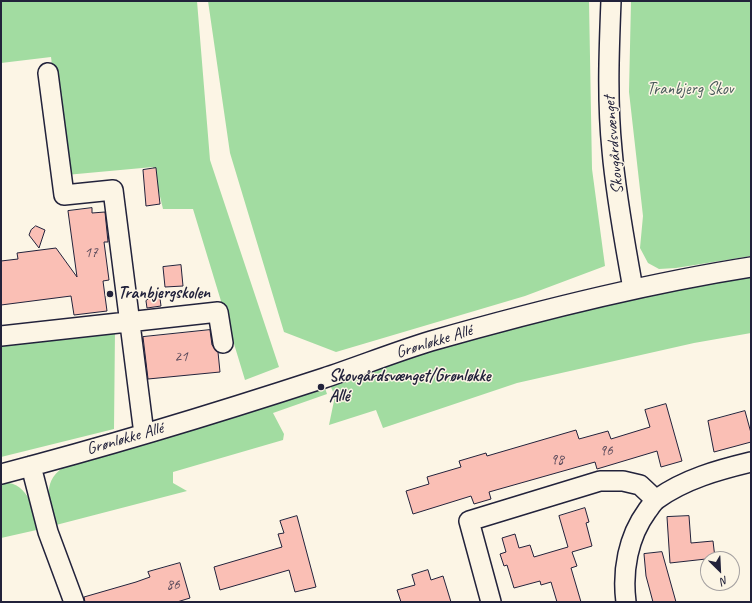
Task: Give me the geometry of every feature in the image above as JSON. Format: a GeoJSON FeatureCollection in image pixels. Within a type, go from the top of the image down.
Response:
{"type":"FeatureCollection","features":[{"type":"Feature","properties":{"kind":"street","name":"Skovgårdsvænget"},"geometry":{"type":"LineString","coordinates":[[611,1],[608,65],[612,150],[621,220],[633,289]]}},
{"type":"Feature","properties":{"kind":"street"},"geometry":{"type":"LineString","coordinates":[[48,72],[64,195],[113,190],[144,434]]}},
{"type":"Feature","properties":{"kind":"street","name":"Grønløkke Allé"},"geometry":{"type":"LineString","coordinates":[[1,474],[144,434],[324,378],[429,342],[537,312],[633,289],[751,266]]}},
{"type":"Feature","properties":{"kind":"street"},"geometry":{"type":"LineString","coordinates":[[1,336],[218,312],[223,342]]}},
{"type":"Feature","properties":{"kind":"street"},"geometry":{"type":"LineString","coordinates":[[626,602],[625,570],[630,547],[640,521],[656,500],[691,480],[751,462]]}},
{"type":"Feature","properties":{"kind":"street"},"geometry":{"type":"LineString","coordinates":[[30,466],[48,532],[74,602]]}},
{"type":"Feature","properties":{"kind":"street"},"geometry":{"type":"LineString","coordinates":[[491,602],[470,521],[600,481],[623,481],[640,485],[656,500]]}},
{"type":"Feature","properties":{"kind":"green space"},"geometry":{"type":"Polygon","coordinates":[[[1,1],[197,1],[210,160],[279,367],[245,380],[193,209],[163,209],[153,167],[66,175],[51,57],[1,63],[1,1]]]}},
{"type":"Feature","properties":{"kind":"green space"},"geometry":{"type":"Polygon","coordinates":[[[208,1],[589,1],[592,169],[605,266],[525,296],[336,352],[284,332],[230,153],[208,1]]]}},
{"type":"Feature","properties":{"kind":"green space","name":"Tranbjerg Skov"},"geometry":{"type":"Polygon","coordinates":[[[631,1],[751,1],[751,256],[676,268],[659,269],[648,263],[640,248],[643,216],[629,92],[631,1]]]}},
{"type":"Feature","properties":{"kind":"green space"},"geometry":{"type":"Polygon","coordinates":[[[751,276],[751,333],[694,343],[517,383],[383,428],[376,410],[329,425],[335,396],[329,383],[472,339],[640,297],[751,276]]]}},
{"type":"Feature","properties":{"kind":"green space"},"geometry":{"type":"Polygon","coordinates":[[[115,330],[114,429],[1,457],[1,343],[115,330]]]}},
{"type":"Feature","properties":{"kind":"green space"},"geometry":{"type":"Polygon","coordinates":[[[325,388],[327,394],[273,413],[284,434],[283,440],[173,472],[173,483],[187,491],[56,525],[49,499],[50,484],[53,477],[59,470],[68,464],[325,388]]]}},
{"type":"Feature","properties":{"kind":"green space"},"geometry":{"type":"Polygon","coordinates":[[[1,483],[10,483],[23,491],[32,505],[41,529],[1,538],[1,483]]]}},
{"type":"Feature","properties":{"kind":"building"},"geometry":{"type":"Polygon","coordinates":[[[156,168],[160,204],[146,206],[143,170],[156,168]]]}},
{"type":"Feature","properties":{"kind":"building"},"geometry":{"type":"Polygon","coordinates":[[[92,208],[92,213],[105,212],[108,242],[104,242],[109,280],[103,281],[107,311],[74,315],[71,296],[1,305],[1,261],[18,259],[17,253],[56,248],[77,277],[68,211],[92,208]]]}},
{"type":"Feature","properties":{"kind":"building"},"geometry":{"type":"Polygon","coordinates":[[[36,226],[45,230],[39,248],[29,235],[31,230],[36,226]]]}},
{"type":"Feature","properties":{"kind":"building"},"geometry":{"type":"Polygon","coordinates":[[[181,265],[183,286],[165,287],[163,267],[181,265]]]}},
{"type":"Feature","properties":{"kind":"building"},"geometry":{"type":"Polygon","coordinates":[[[159,291],[161,306],[147,308],[146,301],[159,291]]]}},
{"type":"Feature","properties":{"kind":"building"},"geometry":{"type":"Polygon","coordinates":[[[210,330],[212,345],[218,352],[220,372],[148,379],[143,337],[210,330]]]}},
{"type":"Feature","properties":{"kind":"building"},"geometry":{"type":"Polygon","coordinates":[[[666,404],[682,461],[661,467],[657,451],[597,469],[595,462],[489,492],[491,499],[474,504],[471,496],[413,514],[406,491],[429,484],[427,477],[461,467],[459,461],[486,453],[487,456],[576,430],[579,439],[608,431],[611,439],[650,427],[645,410],[666,404]]]}},
{"type":"Feature","properties":{"kind":"building"},"geometry":{"type":"Polygon","coordinates":[[[745,411],[751,433],[751,442],[714,452],[708,421],[745,411]]]}},
{"type":"Feature","properties":{"kind":"building"},"geometry":{"type":"Polygon","coordinates":[[[585,508],[589,522],[586,523],[592,546],[572,552],[577,566],[571,568],[581,602],[557,602],[551,582],[541,585],[540,581],[514,588],[507,565],[504,566],[500,554],[506,552],[502,538],[515,534],[519,548],[530,545],[534,557],[568,547],[559,516],[585,508]]]}},
{"type":"Feature","properties":{"kind":"building"},"geometry":{"type":"Polygon","coordinates":[[[297,516],[316,587],[295,592],[289,570],[220,590],[214,567],[282,547],[278,534],[284,533],[280,521],[297,516]]]}},
{"type":"Feature","properties":{"kind":"building"},"geometry":{"type":"Polygon","coordinates":[[[689,516],[691,543],[713,541],[714,551],[700,551],[700,560],[670,563],[667,517],[689,516]]]}},
{"type":"Feature","properties":{"kind":"building"},"geometry":{"type":"Polygon","coordinates":[[[662,552],[676,602],[653,602],[646,576],[644,554],[662,552]]]}},
{"type":"Feature","properties":{"kind":"building"},"geometry":{"type":"Polygon","coordinates":[[[180,563],[190,598],[177,602],[85,602],[84,597],[136,582],[150,577],[148,572],[180,563]]]}},
{"type":"Feature","properties":{"kind":"building"},"geometry":{"type":"Polygon","coordinates":[[[428,570],[431,580],[443,576],[451,602],[401,602],[397,590],[415,585],[412,575],[428,570]]]}},
{"type":"Feature","properties":{"kind":"place","name":"Tranbjergskolen"},"geometry":{"type":"Point","coordinates":[110,294]}},
{"type":"Feature","properties":{"kind":"place","name":"Skovgårdsvænget/Grønløkke Allé"},"geometry":{"type":"Point","coordinates":[321,387]}}]}
